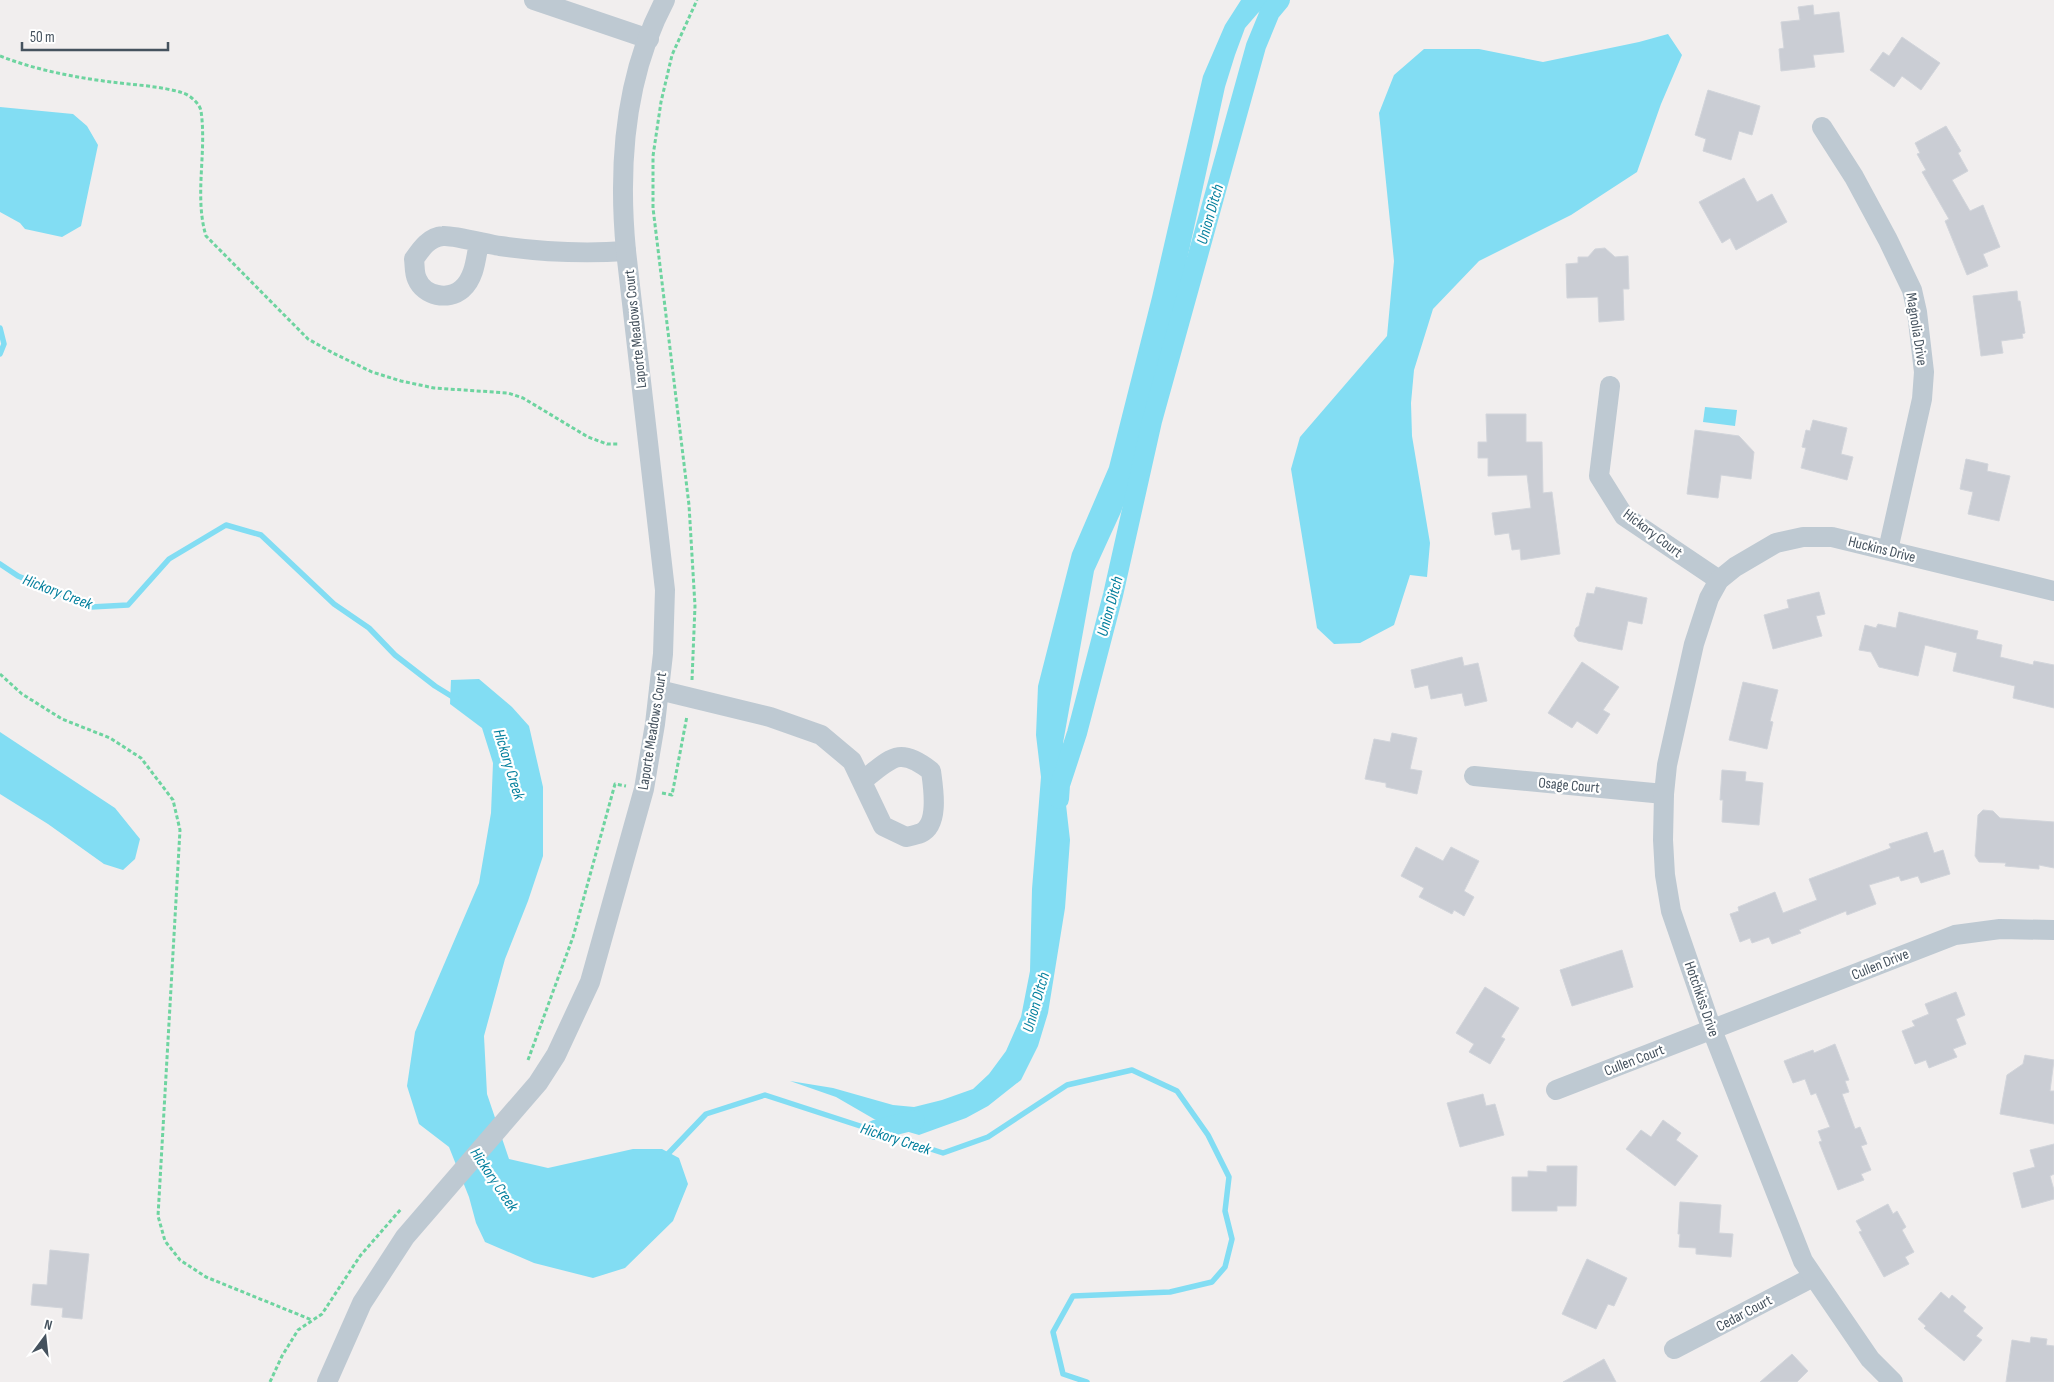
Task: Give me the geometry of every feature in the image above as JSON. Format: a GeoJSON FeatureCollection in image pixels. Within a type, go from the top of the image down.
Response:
{"type":"FeatureCollection","features":[{"type":"Feature","properties":{"kind":"street"},"geometry":{"type":"LineString","coordinates":[[534,0],[649,39]]}},
{"type":"Feature","properties":{"kind":"street","name":"Laporte Meadows Court"},"geometry":{"type":"LineString","coordinates":[[327,1382],[362,1303],[405,1237],[538,1083],[556,1055],[590,982],[644,789],[656,724],[663,654],[665,590],[626,251],[622,207],[623,156],[629,111],[642,57],[665,0]]}},
{"type":"Feature","properties":{"kind":"street","name":"Magnolia Drive"},"geometry":{"type":"LineString","coordinates":[[1822,127],[1854,177],[1888,240],[1912,290],[1918,312],[1923,363],[1922,399],[1888,550]]}},
{"type":"Feature","properties":{"kind":"street"},"geometry":{"type":"LineString","coordinates":[[479,242],[586,254],[626,251]]}},
{"type":"Feature","properties":{"kind":"street","name":"Hickory Court"},"geometry":{"type":"LineString","coordinates":[[1610,386],[1599,476],[1624,516],[1719,580]]}},
{"type":"Feature","properties":{"kind":"street","name":"Huckins Drive"},"geometry":{"type":"LineString","coordinates":[[1719,580],[1735,566],[1776,542],[1802,537],[1832,537],[2054,591]]}},
{"type":"Feature","properties":{"kind":"street","name":"Hotchkiss Drive"},"geometry":{"type":"LineString","coordinates":[[1719,580],[1709,598],[1694,644],[1675,725],[1664,794],[1663,840],[1665,875],[1671,911],[1712,1030],[1802,1261],[1870,1359],[1893,1382]]}},
{"type":"Feature","properties":{"kind":"street"},"geometry":{"type":"LineString","coordinates":[[659,690],[770,718],[820,735],[852,760],[862,781]]}},
{"type":"Feature","properties":{"kind":"street","name":"Osage Court"},"geometry":{"type":"LineString","coordinates":[[1474,776],[1664,794]]}},
{"type":"Feature","properties":{"kind":"street","name":"Cullen Drive"},"geometry":{"type":"LineString","coordinates":[[1712,1030],[1956,935],[2000,929],[2054,930]]}},
{"type":"Feature","properties":{"kind":"street","name":"Cullen Court"},"geometry":{"type":"LineString","coordinates":[[1556,1090],[1712,1030]]}},
{"type":"Feature","properties":{"kind":"street","name":"Cedar Court"},"geometry":{"type":"LineString","coordinates":[[1674,1349],[1813,1277]]}},
{"type":"Feature","properties":{"kind":"path"},"geometry":{"type":"LineString","coordinates":[[0,56],[77,78],[156,88],[182,93],[191,97],[201,108],[203,142],[200,218],[206,236],[308,339],[372,372],[401,381],[434,388],[508,393],[523,398],[588,437],[607,444],[618,444]]}},
{"type":"Feature","properties":{"kind":"path"},"geometry":{"type":"LineString","coordinates":[[0,674],[22,694],[62,719],[110,738],[141,758],[173,800],[180,830],[158,1216],[166,1241],[180,1260],[206,1277],[313,1320]]}},
{"type":"Feature","properties":{"kind":"path"},"geometry":{"type":"LineString","coordinates":[[270,1382],[282,1356],[298,1330],[322,1314],[360,1256],[404,1206]]}},
{"type":"Feature","properties":{"kind":"water"},"geometry":{"type":"Polygon","coordinates":[[[1241,0],[1273,0],[1245,28],[1235,55],[1225,87],[1159,387],[1136,469],[1121,512],[1094,571],[1063,743],[1064,787],[1070,840],[1065,908],[1048,1013],[1038,1046],[1021,1080],[988,1106],[966,1118],[919,1135],[895,1128],[874,1119],[836,1097],[790,1081],[833,1088],[893,1105],[914,1107],[942,1100],[973,1089],[989,1074],[1006,1051],[1021,1017],[1030,971],[1032,889],[1041,777],[1036,735],[1038,686],[1072,553],[1109,467],[1152,297],[1203,76],[1225,25],[1241,0]]]}},
{"type":"Feature","properties":{"kind":"water"},"geometry":{"type":"Polygon","coordinates":[[[1668,34],[1682,55],[1661,104],[1637,172],[1571,215],[1479,261],[1433,309],[1414,370],[1411,403],[1412,436],[1430,543],[1427,577],[1410,575],[1394,625],[1360,643],[1334,644],[1317,628],[1291,469],[1300,437],[1387,336],[1394,261],[1379,113],[1394,75],[1424,49],[1479,49],[1543,62],[1668,34]]]}},
{"type":"Feature","properties":{"kind":"water"},"geometry":{"type":"Polygon","coordinates":[[[0,107],[73,114],[87,126],[98,145],[81,226],[62,237],[25,229],[20,223],[0,212],[0,107]]]}},
{"type":"Feature","properties":{"kind":"water"},"geometry":{"type":"Polygon","coordinates":[[[1705,407],[1737,410],[1735,426],[1703,422],[1705,407]]]}},
{"type":"Feature","properties":{"kind":"water"},"geometry":{"type":"Polygon","coordinates":[[[479,679],[512,707],[529,726],[543,787],[543,856],[528,901],[505,959],[484,1036],[487,1094],[509,1159],[548,1168],[633,1149],[662,1149],[679,1158],[688,1184],[673,1221],[625,1268],[593,1278],[534,1263],[485,1242],[476,1223],[469,1197],[449,1147],[419,1124],[407,1086],[415,1032],[479,883],[491,813],[493,763],[482,728],[450,704],[451,680],[479,679]]]}},
{"type":"Feature","properties":{"kind":"water"},"geometry":{"type":"Polygon","coordinates":[[[0,732],[115,808],[140,839],[135,859],[123,870],[104,864],[48,824],[0,794],[0,732]]]}},
{"type":"Feature","properties":{"kind":"building"},"geometry":{"type":"Polygon","coordinates":[[[1813,5],[1814,15],[1839,12],[1844,52],[1813,55],[1815,67],[1781,71],[1779,49],[1784,48],[1781,22],[1800,20],[1798,7],[1813,5]]]}},
{"type":"Feature","properties":{"kind":"building"},"geometry":{"type":"Polygon","coordinates":[[[1902,37],[1940,63],[1921,90],[1902,76],[1894,87],[1870,70],[1883,52],[1889,56],[1902,37]]]}},
{"type":"Feature","properties":{"kind":"building"},"geometry":{"type":"Polygon","coordinates":[[[1708,90],[1760,106],[1752,135],[1739,131],[1731,160],[1703,151],[1706,139],[1695,135],[1708,90]]]}},
{"type":"Feature","properties":{"kind":"building"},"geometry":{"type":"Polygon","coordinates":[[[1946,126],[1961,151],[1958,153],[1968,171],[1952,180],[1970,211],[1983,205],[2000,247],[1983,254],[1988,266],[1967,275],[1945,221],[1949,219],[1922,172],[1926,170],[1917,154],[1920,153],[1915,143],[1946,126]]]}},
{"type":"Feature","properties":{"kind":"building"},"geometry":{"type":"Polygon","coordinates":[[[1744,178],[1757,202],[1772,194],[1787,222],[1736,250],[1730,238],[1722,243],[1699,202],[1744,178]]]}},
{"type":"Feature","properties":{"kind":"building"},"geometry":{"type":"Polygon","coordinates":[[[1605,248],[1615,257],[1628,256],[1629,289],[1623,289],[1624,320],[1599,322],[1598,297],[1567,298],[1566,264],[1578,263],[1578,257],[1588,257],[1595,249],[1605,248]]]}},
{"type":"Feature","properties":{"kind":"building"},"geometry":{"type":"Polygon","coordinates":[[[2017,291],[2025,333],[2022,334],[2023,338],[2001,341],[2003,353],[1981,356],[1973,296],[2017,291]]]}},
{"type":"Feature","properties":{"kind":"building"},"geometry":{"type":"Polygon","coordinates":[[[1486,414],[1526,414],[1526,442],[1542,442],[1543,493],[1552,492],[1560,554],[1521,560],[1520,549],[1512,550],[1509,533],[1495,535],[1492,513],[1531,508],[1527,475],[1488,476],[1488,458],[1478,458],[1478,442],[1487,442],[1486,414]]]}},
{"type":"Feature","properties":{"kind":"building"},"geometry":{"type":"Polygon","coordinates":[[[1813,420],[1847,428],[1841,454],[1853,457],[1847,480],[1801,468],[1806,448],[1802,447],[1806,430],[1810,431],[1813,420]]]}},
{"type":"Feature","properties":{"kind":"building"},"geometry":{"type":"Polygon","coordinates":[[[1695,430],[1739,436],[1754,452],[1751,479],[1721,475],[1718,498],[1687,494],[1695,430]]]}},
{"type":"Feature","properties":{"kind":"building"},"geometry":{"type":"Polygon","coordinates":[[[1966,459],[1988,464],[1987,471],[2010,476],[1999,521],[1968,514],[1973,492],[1960,489],[1966,459]]]}},
{"type":"Feature","properties":{"kind":"building"},"geometry":{"type":"Polygon","coordinates":[[[1596,587],[1647,598],[1642,624],[1628,621],[1622,650],[1578,641],[1574,636],[1576,628],[1579,626],[1587,593],[1594,594],[1596,587]]]}},
{"type":"Feature","properties":{"kind":"building"},"geometry":{"type":"Polygon","coordinates":[[[1819,592],[1825,614],[1816,616],[1822,636],[1773,649],[1764,615],[1789,608],[1787,600],[1819,592]]]}},
{"type":"Feature","properties":{"kind":"building"},"geometry":{"type":"Polygon","coordinates":[[[1899,612],[1978,631],[1976,639],[2002,645],[2000,657],[2033,665],[2034,661],[2054,665],[2054,708],[2013,698],[2015,686],[1953,671],[1957,653],[1925,645],[1918,676],[1879,667],[1871,652],[1859,650],[1865,625],[1876,628],[1878,624],[1896,628],[1899,612]]]}},
{"type":"Feature","properties":{"kind":"building"},"geometry":{"type":"Polygon","coordinates":[[[1462,657],[1464,666],[1478,663],[1487,701],[1465,706],[1462,693],[1431,699],[1428,685],[1415,688],[1411,670],[1462,657]]]}},
{"type":"Feature","properties":{"kind":"building"},"geometry":{"type":"Polygon","coordinates":[[[1582,662],[1619,687],[1603,710],[1610,714],[1597,734],[1577,721],[1572,728],[1548,713],[1582,662]]]}},
{"type":"Feature","properties":{"kind":"building"},"geometry":{"type":"Polygon","coordinates":[[[1743,682],[1778,690],[1770,721],[1773,722],[1767,749],[1729,740],[1743,682]]]}},
{"type":"Feature","properties":{"kind":"building"},"geometry":{"type":"Polygon","coordinates":[[[1392,733],[1417,738],[1410,769],[1422,771],[1417,794],[1386,787],[1386,783],[1365,779],[1374,739],[1390,742],[1392,733]]]}},
{"type":"Feature","properties":{"kind":"building"},"geometry":{"type":"Polygon","coordinates":[[[1722,770],[1746,772],[1745,781],[1763,783],[1759,825],[1722,822],[1723,800],[1720,800],[1722,770]]]}},
{"type":"Feature","properties":{"kind":"building"},"geometry":{"type":"Polygon","coordinates":[[[1983,810],[1993,811],[2000,818],[2054,822],[2054,868],[2039,865],[2039,869],[2005,866],[2006,863],[1979,862],[1975,856],[1978,815],[1983,810]]]}},
{"type":"Feature","properties":{"kind":"building"},"geometry":{"type":"Polygon","coordinates":[[[1927,832],[1934,853],[1943,850],[1950,874],[1921,883],[1918,876],[1901,881],[1899,876],[1869,885],[1876,904],[1847,915],[1846,911],[1799,930],[1801,933],[1772,944],[1769,937],[1752,943],[1750,938],[1740,942],[1730,914],[1739,911],[1738,907],[1775,892],[1783,913],[1817,900],[1809,879],[1891,848],[1889,844],[1927,832]]]}},
{"type":"Feature","properties":{"kind":"building"},"geometry":{"type":"Polygon","coordinates":[[[1416,847],[1443,861],[1451,847],[1479,861],[1464,891],[1474,897],[1464,916],[1454,910],[1452,914],[1419,897],[1424,888],[1401,876],[1416,847]]]}},
{"type":"Feature","properties":{"kind":"building"},"geometry":{"type":"Polygon","coordinates":[[[1622,950],[1633,987],[1572,1006],[1560,970],[1622,950]]]}},
{"type":"Feature","properties":{"kind":"building"},"geometry":{"type":"Polygon","coordinates":[[[1485,987],[1519,1008],[1501,1037],[1505,1039],[1490,1064],[1469,1052],[1474,1044],[1456,1033],[1485,987]]]}},
{"type":"Feature","properties":{"kind":"building"},"geometry":{"type":"Polygon","coordinates":[[[1956,992],[1965,1015],[1956,1019],[1966,1044],[1953,1049],[1957,1057],[1929,1068],[1926,1060],[1915,1064],[1902,1031],[1915,1026],[1912,1021],[1929,1014],[1925,1004],[1956,992]]]}},
{"type":"Feature","properties":{"kind":"building"},"geometry":{"type":"Polygon","coordinates":[[[1835,1044],[1849,1080],[1845,1081],[1849,1092],[1842,1094],[1855,1129],[1860,1127],[1867,1144],[1861,1146],[1871,1170],[1861,1174],[1864,1180],[1838,1190],[1819,1142],[1822,1141],[1818,1131],[1830,1127],[1816,1093],[1811,1095],[1805,1079],[1793,1083],[1784,1061],[1813,1050],[1814,1053],[1835,1044]]]}},
{"type":"Feature","properties":{"kind":"building"},"geometry":{"type":"Polygon","coordinates":[[[2025,1055],[2054,1060],[2050,1091],[2054,1091],[2054,1124],[2000,1114],[2007,1075],[2023,1064],[2025,1055]]]}},
{"type":"Feature","properties":{"kind":"building"},"geometry":{"type":"Polygon","coordinates":[[[1483,1094],[1486,1106],[1495,1104],[1504,1135],[1460,1147],[1447,1103],[1483,1094]]]}},
{"type":"Feature","properties":{"kind":"building"},"geometry":{"type":"Polygon","coordinates":[[[1663,1120],[1681,1133],[1676,1140],[1698,1156],[1675,1186],[1626,1149],[1641,1130],[1651,1137],[1663,1120]]]}},
{"type":"Feature","properties":{"kind":"building"},"geometry":{"type":"Polygon","coordinates":[[[2054,1144],[2054,1174],[2050,1176],[2054,1190],[2054,1199],[2022,1208],[2013,1173],[2035,1167],[2030,1150],[2054,1144]]]}},
{"type":"Feature","properties":{"kind":"building"},"geometry":{"type":"Polygon","coordinates":[[[1547,1166],[1577,1166],[1576,1206],[1557,1206],[1557,1211],[1512,1211],[1512,1177],[1528,1177],[1528,1171],[1547,1172],[1547,1166]]]}},
{"type":"Feature","properties":{"kind":"building"},"geometry":{"type":"Polygon","coordinates":[[[1680,1202],[1721,1205],[1719,1233],[1733,1234],[1731,1257],[1696,1254],[1696,1248],[1679,1247],[1680,1202]]]}},
{"type":"Feature","properties":{"kind":"building"},"geometry":{"type":"Polygon","coordinates":[[[1888,1204],[1893,1214],[1897,1211],[1906,1227],[1902,1230],[1914,1252],[1905,1257],[1909,1264],[1884,1277],[1859,1232],[1862,1231],[1856,1221],[1888,1204]]]}},
{"type":"Feature","properties":{"kind":"building"},"geometry":{"type":"Polygon","coordinates":[[[50,1250],[89,1254],[82,1319],[62,1317],[63,1308],[31,1305],[33,1284],[47,1285],[50,1250]]]}},
{"type":"Feature","properties":{"kind":"building"},"geometry":{"type":"Polygon","coordinates":[[[1587,1259],[1627,1278],[1614,1306],[1608,1304],[1596,1329],[1562,1314],[1587,1259]]]}},
{"type":"Feature","properties":{"kind":"building"},"geometry":{"type":"Polygon","coordinates":[[[1941,1292],[1949,1299],[1952,1295],[1966,1307],[1963,1311],[1983,1328],[1976,1336],[1982,1340],[1964,1361],[1924,1328],[1926,1326],[1918,1319],[1941,1292]]]}},
{"type":"Feature","properties":{"kind":"building"},"geometry":{"type":"Polygon","coordinates":[[[2031,1337],[2047,1339],[2046,1345],[2054,1346],[2054,1382],[2006,1382],[2012,1340],[2030,1343],[2031,1337]]]}},
{"type":"Feature","properties":{"kind":"building"},"geometry":{"type":"Polygon","coordinates":[[[1792,1354],[1808,1371],[1797,1382],[1760,1382],[1792,1354]]]}},
{"type":"Feature","properties":{"kind":"building"},"geometry":{"type":"Polygon","coordinates":[[[1604,1359],[1616,1382],[1563,1382],[1604,1359]]]}},
{"type":"Feature","properties":{"kind":"waterway","name":"Union Ditch"},"geometry":{"type":"LineString","coordinates":[[1059,799],[1060,785],[1077,733],[1113,595],[1152,421],[1256,46],[1270,12],[1280,0]]}},
{"type":"Feature","properties":{"kind":"waterway","name":"Hickory Creek"},"geometry":{"type":"LineString","coordinates":[[0,328],[4,344],[0,354]]}},
{"type":"Feature","properties":{"kind":"waterway","name":"Hickory Creek"},"geometry":{"type":"LineString","coordinates":[[0,564],[18,576],[91,607],[128,605],[169,559],[226,525],[261,535],[334,604],[369,628],[395,655],[435,686],[456,699]]}},
{"type":"Feature","properties":{"kind":"waterway","name":"Hickory Creek"},"geometry":{"type":"LineString","coordinates":[[664,1158],[706,1114],[765,1095],[943,1153],[988,1137],[1067,1085],[1132,1070],[1177,1091],[1208,1135],[1229,1177],[1225,1211],[1232,1239],[1225,1267],[1212,1282],[1170,1292],[1073,1296],[1053,1332],[1063,1374],[1087,1382]]}},
{"type":"Feature","properties":{"kind":"waterway","name":"Union Ditch"},"geometry":{"type":"LineString","coordinates":[[875,1130],[915,1120]]}}]}
